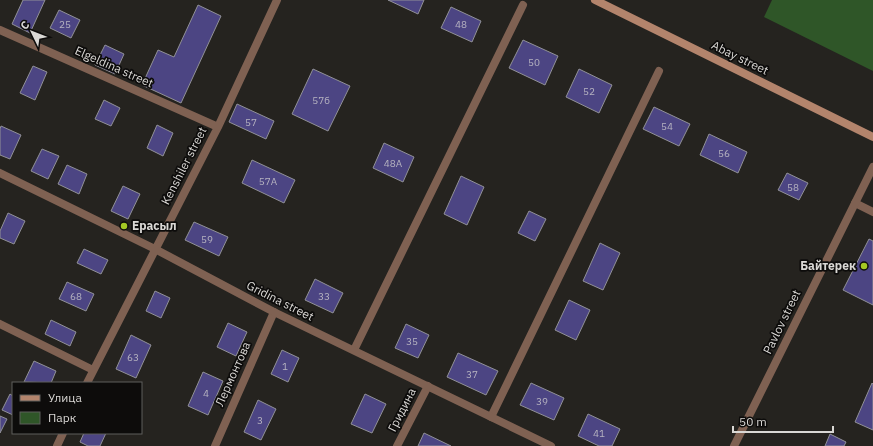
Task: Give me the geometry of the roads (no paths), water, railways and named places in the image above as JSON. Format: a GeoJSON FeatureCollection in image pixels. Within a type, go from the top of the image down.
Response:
{"type":"FeatureCollection","features":[{"type":"Feature","properties":{"kind":"main road","name":"Abay street"},"geometry":{"type":"LineString","coordinates":[[596,0],[873,137]]}},
{"type":"Feature","properties":{"kind":"street","name":"Kenshiler street"},"geometry":{"type":"LineString","coordinates":[[87,382],[218,127],[277,0]]}},
{"type":"Feature","properties":{"kind":"street"},"geometry":{"type":"LineString","coordinates":[[354,350],[523,5]]}},
{"type":"Feature","properties":{"kind":"street","name":"Elgeldina street"},"geometry":{"type":"LineString","coordinates":[[0,30],[218,127]]}},
{"type":"Feature","properties":{"kind":"street"},"geometry":{"type":"LineString","coordinates":[[491,417],[659,72]]}},
{"type":"Feature","properties":{"kind":"street","name":"Pavlov street"},"geometry":{"type":"LineString","coordinates":[[734,446],[873,166]]}},
{"type":"Feature","properties":{"kind":"street","name":"Gridina street"},"geometry":{"type":"LineString","coordinates":[[0,173],[155,249],[274,312],[551,446]]}},
{"type":"Feature","properties":{"kind":"street"},"geometry":{"type":"LineString","coordinates":[[855,203],[873,212]]}},
{"type":"Feature","properties":{"kind":"street","name":"Лермонтова"},"geometry":{"type":"LineString","coordinates":[[214,446],[274,312]]}},
{"type":"Feature","properties":{"kind":"street"},"geometry":{"type":"LineString","coordinates":[[0,324],[93,370]]}},
{"type":"Feature","properties":{"kind":"street","name":"Гридина"},"geometry":{"type":"LineString","coordinates":[[397,446],[428,386]]}},
{"type":"Feature","properties":{"kind":"street"},"geometry":{"type":"LineString","coordinates":[[57,446],[63,434]]}},
{"type":"Feature","properties":{"kind":"place","name":"Ерасыл"},"geometry":{"type":"Point","coordinates":[124,226]}},
{"type":"Feature","properties":{"kind":"place","name":"Байтерек"},"geometry":{"type":"Point","coordinates":[864,266]}}]}
